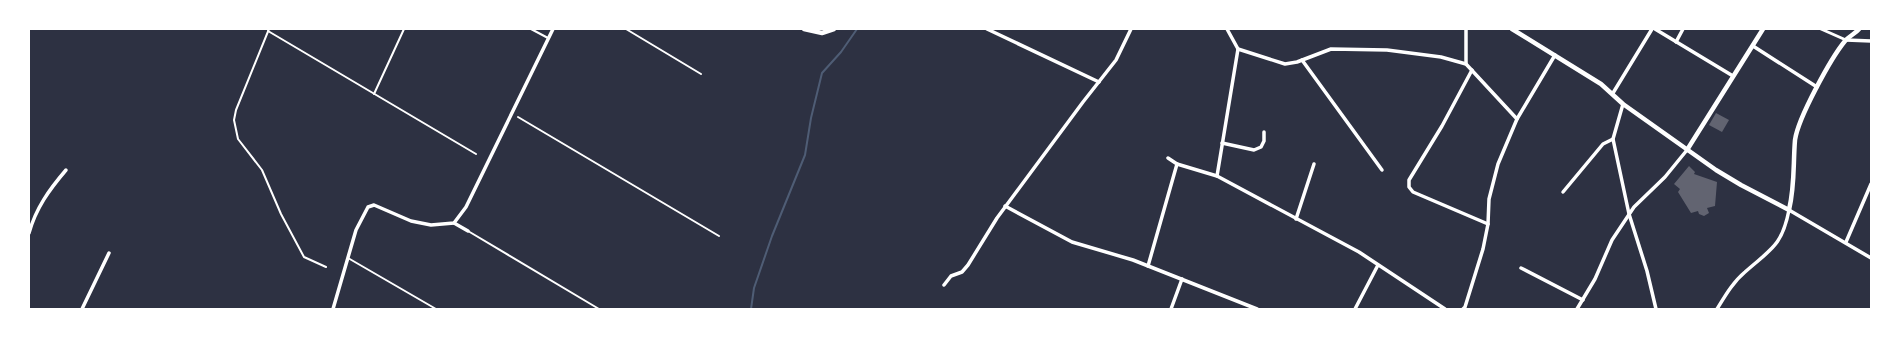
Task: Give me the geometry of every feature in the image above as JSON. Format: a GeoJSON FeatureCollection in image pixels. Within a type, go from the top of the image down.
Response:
{"type":"FeatureCollection","features":[{"type":"Feature","properties":{"kind":"street"},"geometry":{"type":"LineString","coordinates":[[454,223],[466,207],[554,29]]}},
{"type":"Feature","properties":{"kind":"street"},"geometry":{"type":"LineString","coordinates":[[804,29],[822,33],[834,29]]}},
{"type":"Feature","properties":{"kind":"street"},"geometry":{"type":"LineString","coordinates":[[987,29],[1099,82]]}},
{"type":"Feature","properties":{"kind":"street"},"geometry":{"type":"LineString","coordinates":[[944,285],[951,276],[962,272],[968,265],[1005,206],[1116,60],[1131,29]]}},
{"type":"Feature","properties":{"kind":"street"},"geometry":{"type":"LineString","coordinates":[[1217,176],[1238,49],[1227,29]]}},
{"type":"Feature","properties":{"kind":"street"},"geometry":{"type":"LineString","coordinates":[[1466,29],[1466,64]]}},
{"type":"Feature","properties":{"kind":"street"},"geometry":{"type":"LineString","coordinates":[[1512,29],[1613,93],[1624,104],[1687,150],[1740,185],[1789,210],[1871,258]]}},
{"type":"Feature","properties":{"kind":"street"},"geometry":{"type":"LineString","coordinates":[[1613,93],[1653,29],[1733,76]]}},
{"type":"Feature","properties":{"kind":"street"},"geometry":{"type":"LineString","coordinates":[[1676,42],[1683,29]]}},
{"type":"Feature","properties":{"kind":"street"},"geometry":{"type":"LineString","coordinates":[[1577,309],[1595,279],[1612,240],[1629,214],[1634,207],[1665,177],[1687,150],[1753,46],[1762,29]]}},
{"type":"Feature","properties":{"kind":"street"},"geometry":{"type":"LineString","coordinates":[[1821,29],[1846,40],[1871,41]]}},
{"type":"Feature","properties":{"kind":"street"},"geometry":{"type":"LineString","coordinates":[[1717,309],[1734,283],[1775,247],[1783,234],[1794,190],[1795,139],[1798,126],[1817,87],[1846,40],[1859,29]]}},
{"type":"Feature","properties":{"kind":"street"},"geometry":{"type":"LineString","coordinates":[[1753,46],[1817,87]]}},
{"type":"Feature","properties":{"kind":"street"},"geometry":{"type":"LineString","coordinates":[[1238,49],[1284,64],[1302,60],[1331,49],[1387,50],[1441,57],[1466,64],[1517,119]]}},
{"type":"Feature","properties":{"kind":"street"},"geometry":{"type":"LineString","coordinates":[[1466,308],[1483,249],[1488,224],[1489,199],[1498,164],[1517,119],[1555,55]]}},
{"type":"Feature","properties":{"kind":"street"},"geometry":{"type":"LineString","coordinates":[[1302,60],[1382,170]]}},
{"type":"Feature","properties":{"kind":"street"},"geometry":{"type":"LineString","coordinates":[[1472,70],[1442,126],[1409,180],[1409,187],[1413,192],[1488,224]]}},
{"type":"Feature","properties":{"kind":"street"},"geometry":{"type":"LineString","coordinates":[[1624,104],[1613,139],[1629,214],[1647,271],[1656,309]]}},
{"type":"Feature","properties":{"kind":"street"},"geometry":{"type":"LineString","coordinates":[[1222,143],[1254,150],[1261,148],[1264,141],[1264,132]]}},
{"type":"Feature","properties":{"kind":"street"},"geometry":{"type":"LineString","coordinates":[[1563,192],[1603,144],[1613,139]]}},
{"type":"Feature","properties":{"kind":"street"},"geometry":{"type":"LineString","coordinates":[[1168,158],[1177,164],[1217,176],[1359,252],[1445,309]]}},
{"type":"Feature","properties":{"kind":"street"},"geometry":{"type":"LineString","coordinates":[[1148,266],[1177,164]]}},
{"type":"Feature","properties":{"kind":"street"},"geometry":{"type":"LineString","coordinates":[[1296,219],[1314,164]]}},
{"type":"Feature","properties":{"kind":"street"},"geometry":{"type":"LineString","coordinates":[[29,233],[34,216],[48,190],[66,170]]}},
{"type":"Feature","properties":{"kind":"street"},"geometry":{"type":"LineString","coordinates":[[1846,242],[1871,184]]}},
{"type":"Feature","properties":{"kind":"street"},"geometry":{"type":"LineString","coordinates":[[333,309],[356,230],[368,207],[374,205],[412,221],[431,225],[454,223],[468,231]]}},
{"type":"Feature","properties":{"kind":"street"},"geometry":{"type":"LineString","coordinates":[[1005,206],[1072,242],[1148,266],[1257,309]]}},
{"type":"Feature","properties":{"kind":"street"},"geometry":{"type":"LineString","coordinates":[[82,309],[109,253]]}},
{"type":"Feature","properties":{"kind":"street"},"geometry":{"type":"LineString","coordinates":[[1355,309],[1378,266]]}},
{"type":"Feature","properties":{"kind":"street"},"geometry":{"type":"LineString","coordinates":[[1521,268],[1583,300]]}},
{"type":"Feature","properties":{"kind":"street"},"geometry":{"type":"LineString","coordinates":[[1171,309],[1182,279]]}},
{"type":"Feature","properties":{"kind":"lane"},"geometry":{"type":"LineString","coordinates":[[374,94],[404,29]]}},
{"type":"Feature","properties":{"kind":"lane"},"geometry":{"type":"LineString","coordinates":[[531,29],[549,39]]}},
{"type":"Feature","properties":{"kind":"lane"},"geometry":{"type":"LineString","coordinates":[[626,29],[701,74]]}},
{"type":"Feature","properties":{"kind":"lane"},"geometry":{"type":"LineString","coordinates":[[326,267],[304,256],[281,214],[262,170],[238,139],[234,120],[236,110],[268,30],[476,154]]}},
{"type":"Feature","properties":{"kind":"lane"},"geometry":{"type":"LineString","coordinates":[[518,116],[719,236]]}},
{"type":"Feature","properties":{"kind":"lane"},"geometry":{"type":"LineString","coordinates":[[468,231],[599,309]]}},
{"type":"Feature","properties":{"kind":"lane"},"geometry":{"type":"LineString","coordinates":[[347,257],[436,309]]}},
{"type":"Feature","properties":{"kind":"building"},"geometry":{"type":"Polygon","coordinates":[[[1716,113],[1729,120],[1722,132],[1709,125],[1716,113]]]}},
{"type":"Feature","properties":{"kind":"building"},"geometry":{"type":"Polygon","coordinates":[[[1689,166],[1695,172],[1694,174],[1717,182],[1715,206],[1707,208],[1709,213],[1704,216],[1699,214],[1698,211],[1691,213],[1678,192],[1680,189],[1674,184],[1689,166]]]}},
{"type":"Feature","properties":{"kind":"waterway"},"geometry":{"type":"LineString","coordinates":[[751,309],[754,288],[772,236],[805,155],[811,118],[822,73],[841,52],[857,29]]}}]}
